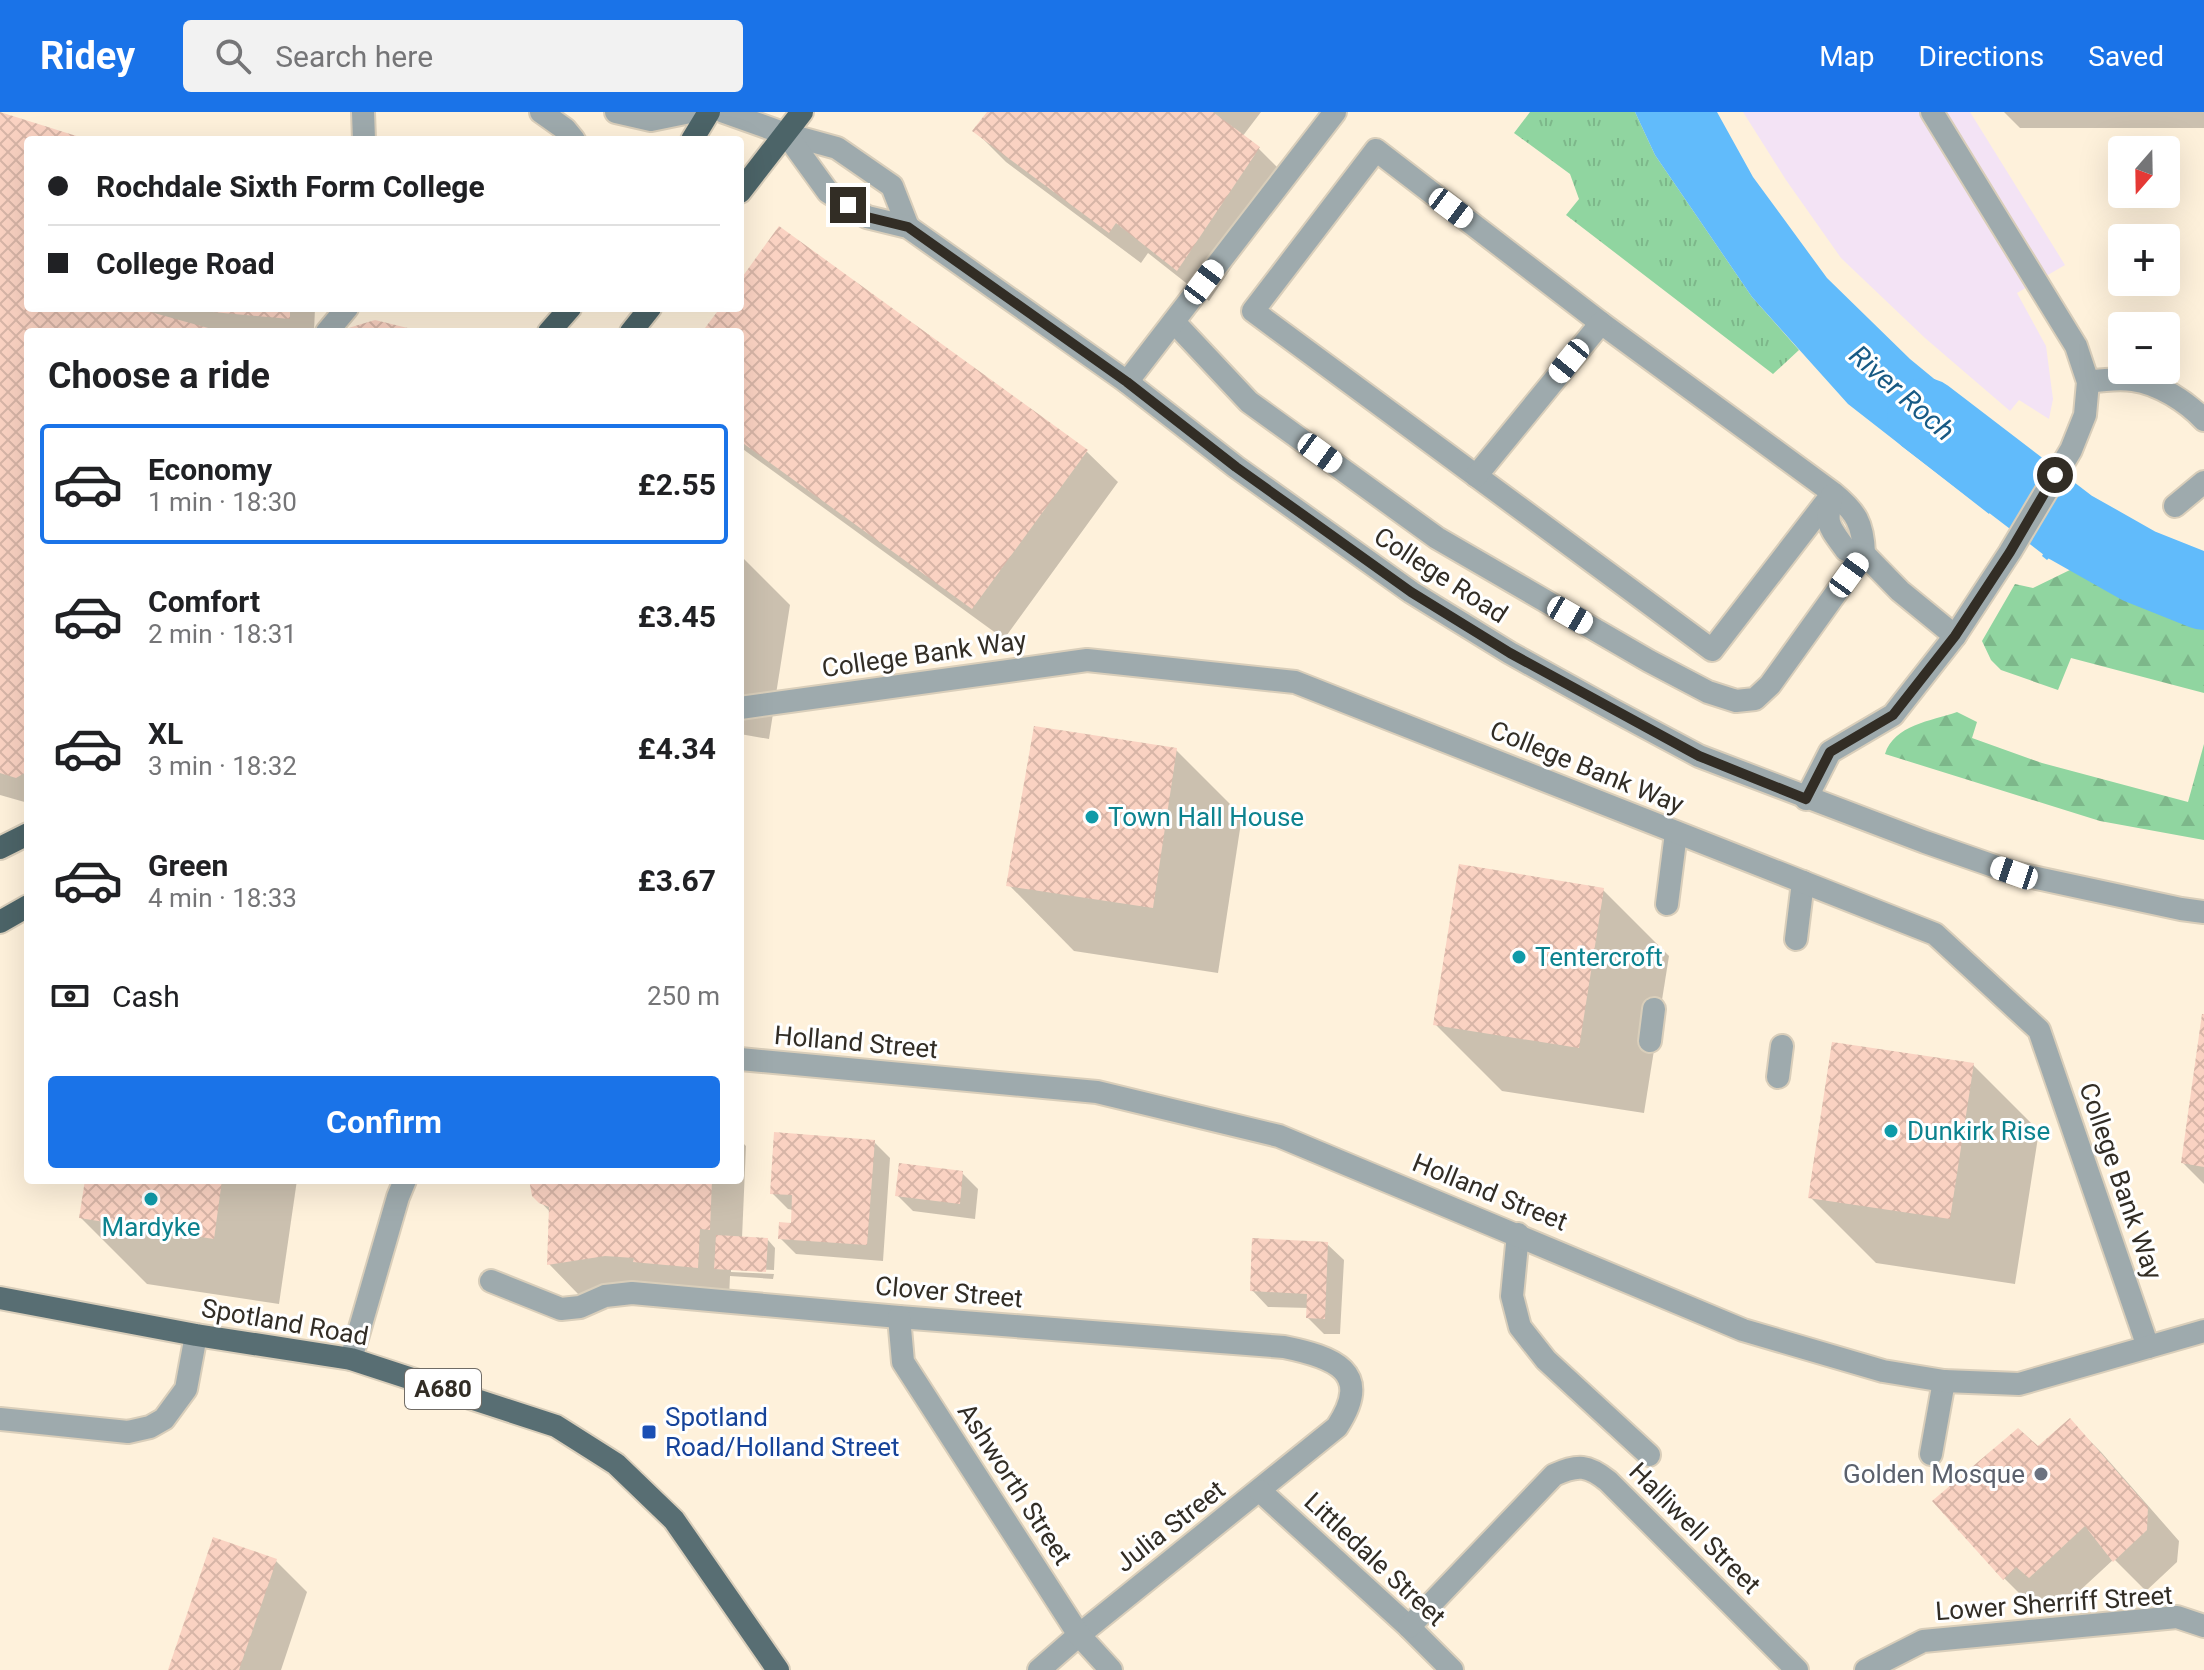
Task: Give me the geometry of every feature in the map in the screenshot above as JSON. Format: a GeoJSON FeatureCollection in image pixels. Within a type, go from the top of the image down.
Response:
{"type":"FeatureCollection","features":[{"type":"Feature","properties":{"kind":"highway"},"geometry":{"type":"LineString","coordinates":[[694,136],[709,112]]}},
{"type":"Feature","properties":{"kind":"highway"},"geometry":{"type":"LineString","coordinates":[[744,187],[802,112]]}},
{"type":"Feature","properties":{"kind":"highway"},"geometry":{"type":"LineString","coordinates":[[552,328],[566,312]]}},
{"type":"Feature","properties":{"kind":"highway"},"geometry":{"type":"LineString","coordinates":[[634,328],[647,312]]}},
{"type":"Feature","properties":{"kind":"highway"},"geometry":{"type":"LineString","coordinates":[[0,848],[24,836]]}},
{"type":"Feature","properties":{"kind":"highway"},"geometry":{"type":"LineString","coordinates":[[0,922],[24,908]]}},
{"type":"Feature","properties":{"kind":"main road","name":"Spotland Road"},"geometry":{"type":"LineString","coordinates":[[0,1298],[196,1335],[351,1359],[556,1426],[616,1464],[674,1520],[778,1670]]}},
{"type":"Feature","properties":{"kind":"street"},"geometry":{"type":"LineString","coordinates":[[363,112],[364,136]]}},
{"type":"Feature","properties":{"kind":"street"},"geometry":{"type":"LineString","coordinates":[[541,112],[571,136]]}},
{"type":"Feature","properties":{"kind":"street"},"geometry":{"type":"LineString","coordinates":[[616,112],[651,120],[690,112]]}},
{"type":"Feature","properties":{"kind":"street"},"geometry":{"type":"LineString","coordinates":[[724,112],[837,148],[892,186],[908,227]]}},
{"type":"Feature","properties":{"kind":"street"},"geometry":{"type":"LineString","coordinates":[[1127,382],[1335,112]]}},
{"type":"Feature","properties":{"kind":"street"},"geometry":{"type":"LineString","coordinates":[[1806,799],[1830,752],[1893,715],[1955,636],[2071,450],[2085,415],[2088,382],[2076,346],[1932,112]]}},
{"type":"Feature","properties":{"kind":"street","name":"College Road"},"geometry":{"type":"LineString","coordinates":[[786,134],[828,192],[867,217],[908,227],[1127,382],[1236,467],[1399,583],[1497,645],[1699,756],[1806,799],[2014,873],[2204,912]]}},
{"type":"Feature","properties":{"kind":"street"},"geometry":{"type":"LineString","coordinates":[[1174,322],[1249,402],[1437,538],[1649,661],[1708,692],[1736,701],[1755,699],[1770,685],[1864,554],[1864,535],[1858,518],[1833,493],[1601,323],[1376,150],[1253,311],[1712,650],[1833,493]]}},
{"type":"Feature","properties":{"kind":"street"},"geometry":{"type":"LineString","coordinates":[[330,328],[344,312]]}},
{"type":"Feature","properties":{"kind":"street"},"geometry":{"type":"LineString","coordinates":[[1476,476],[1601,323]]}},
{"type":"Feature","properties":{"kind":"street"},"geometry":{"type":"LineString","coordinates":[[2088,382],[2134,380],[2161,389],[2204,420]]}},
{"type":"Feature","properties":{"kind":"street"},"geometry":{"type":"LineString","coordinates":[[2175,506],[2204,482]]}},
{"type":"Feature","properties":{"kind":"street"},"geometry":{"type":"LineString","coordinates":[[1864,554],[1900,591],[1955,636]]}},
{"type":"Feature","properties":{"kind":"street","name":"College Bank Way"},"geometry":{"type":"LineString","coordinates":[[744,707],[1087,660],[1295,682],[1935,934],[2039,1030],[2148,1347]]}},
{"type":"Feature","properties":{"kind":"street"},"geometry":{"type":"LineString","coordinates":[[1667,904],[1676,833]]}},
{"type":"Feature","properties":{"kind":"street"},"geometry":{"type":"LineString","coordinates":[[1796,939],[1803,882]]}},
{"type":"Feature","properties":{"kind":"street"},"geometry":{"type":"LineString","coordinates":[[1650,1041],[1654,1009]]}},
{"type":"Feature","properties":{"kind":"street"},"geometry":{"type":"LineString","coordinates":[[1778,1077],[1782,1046]]}},
{"type":"Feature","properties":{"kind":"street","name":"Holland Street"},"geometry":{"type":"LineString","coordinates":[[744,1059],[1097,1092],[1279,1136],[1743,1330],[1883,1371],[1944,1381],[2019,1384],[2204,1331]]}},
{"type":"Feature","properties":{"kind":"street"},"geometry":{"type":"LineString","coordinates":[[351,1359],[403,1184]]}},
{"type":"Feature","properties":{"kind":"street"},"geometry":{"type":"LineString","coordinates":[[1518,1234],[1512,1296],[1520,1327],[1546,1360],[1649,1455]]}},
{"type":"Feature","properties":{"kind":"street","name":"Clover Street"},"geometry":{"type":"LineString","coordinates":[[491,1281],[561,1309],[580,1307],[605,1296],[632,1293],[1284,1347],[1310,1352],[1340,1366],[1352,1387],[1352,1398],[1337,1427]]}},
{"type":"Feature","properties":{"kind":"street","name":"Ashworth Street"},"geometry":{"type":"LineString","coordinates":[[899,1317],[903,1362],[1079,1635],[1111,1670]]}},
{"type":"Feature","properties":{"kind":"street"},"geometry":{"type":"LineString","coordinates":[[0,1419],[128,1432],[150,1427],[164,1419],[186,1389],[196,1335]]}},
{"type":"Feature","properties":{"kind":"street"},"geometry":{"type":"LineString","coordinates":[[1931,1454],[1944,1381]]}},
{"type":"Feature","properties":{"kind":"street","name":"Julia Street"},"geometry":{"type":"LineString","coordinates":[[1039,1670],[1337,1427]]}},
{"type":"Feature","properties":{"kind":"street","name":"Halliwell Street"},"geometry":{"type":"LineString","coordinates":[[1409,1627],[1554,1475],[1569,1468],[1583,1467],[1596,1471],[1608,1481],[1797,1670]]}},
{"type":"Feature","properties":{"kind":"street","name":"Littledale Street"},"geometry":{"type":"LineString","coordinates":[[1260,1491],[1452,1670]]}},
{"type":"Feature","properties":{"kind":"street","name":"Lower Sherriff Street"},"geometry":{"type":"LineString","coordinates":[[1866,1670],[1923,1641],[2177,1617],[2204,1626]]}},
{"type":"Feature","properties":{"kind":"shaded area"},"geometry":{"type":"Polygon","coordinates":[[[1743,112],[1970,112],[2065,265],[2017,293],[2046,346],[2053,399],[2049,419],[2019,400],[2010,411],[1925,338],[1841,258],[1743,112]]]}},
{"type":"Feature","properties":{"kind":"green space"},"geometry":{"type":"Polygon","coordinates":[[[1530,112],[1635,112],[1655,155],[1752,297],[1799,350],[1773,374],[1566,215],[1579,199],[1570,174],[1514,133],[1530,112]]]}},
{"type":"Feature","properties":{"kind":"green space"},"geometry":{"type":"Polygon","coordinates":[[[2074,568],[2204,623],[2204,693],[2071,658],[2058,690],[2001,670],[1991,660],[1982,641],[2015,584],[2033,588],[2074,568]]]}},
{"type":"Feature","properties":{"kind":"green space"},"geometry":{"type":"Polygon","coordinates":[[[1957,712],[1977,722],[1972,738],[2042,763],[2188,802],[2204,744],[2204,840],[2100,821],[1885,754],[1896,736],[1905,730],[1957,712]]]}},
{"type":"Feature","properties":{"kind":"water"},"geometry":{"type":"Polygon","coordinates":[[[1635,112],[1717,112],[1753,177],[1827,278],[1910,359],[2024,453],[1989,514],[1848,404],[1752,297],[1655,155],[1635,112]]]}},
{"type":"Feature","properties":{"kind":"water"},"geometry":{"type":"Polygon","coordinates":[[[2078,495],[2099,509],[2047,560],[2042,556],[2078,495]]]}},
{"type":"Feature","properties":{"kind":"water"},"geometry":{"type":"Polygon","coordinates":[[[2124,521],[2204,558],[2204,623],[2074,568],[2124,521]]]}},
{"type":"Feature","properties":{"kind":"building"},"geometry":{"type":"Polygon","coordinates":[[[0,112],[76,136],[24,136],[24,312],[150,312],[208,328],[24,328],[24,773],[16,778],[0,773],[0,112]]]}},
{"type":"Feature","properties":{"kind":"building"},"geometry":{"type":"Polygon","coordinates":[[[987,112],[1213,112],[1260,147],[1177,271],[1116,223],[1109,233],[972,131],[987,112]]]}},
{"type":"Feature","properties":{"kind":"building"},"geometry":{"type":"Polygon","coordinates":[[[779,226],[1088,450],[972,609],[744,444],[744,328],[705,328],[717,312],[744,312],[744,274],[779,226]]]}},
{"type":"Feature","properties":{"kind":"building"},"geometry":{"type":"Polygon","coordinates":[[[213,312],[290,312],[290,319],[213,312]]]}},
{"type":"Feature","properties":{"kind":"building"},"geometry":{"type":"Polygon","coordinates":[[[375,320],[408,328],[348,328],[375,320]]]}},
{"type":"Feature","properties":{"kind":"building","name":"Town Hall House"},"geometry":{"type":"Polygon","coordinates":[[[1034,726],[1177,748],[1153,908],[1006,886],[1034,726]]]}},
{"type":"Feature","properties":{"kind":"building","name":"Tentercroft"},"geometry":{"type":"Polygon","coordinates":[[[1459,864],[1604,888],[1579,1048],[1433,1025],[1459,864]]]}},
{"type":"Feature","properties":{"kind":"building"},"geometry":{"type":"Polygon","coordinates":[[[2204,1014],[2204,1167],[2181,1163],[2204,1014]]]}},
{"type":"Feature","properties":{"kind":"building","name":"Dunkirk Rise"},"geometry":{"type":"Polygon","coordinates":[[[1832,1042],[1974,1063],[1950,1219],[1808,1198],[1832,1042]]]}},
{"type":"Feature","properties":{"kind":"building"},"geometry":{"type":"Polygon","coordinates":[[[774,1132],[875,1140],[867,1245],[778,1239],[779,1222],[791,1223],[792,1195],[770,1194],[774,1132]]]}},
{"type":"Feature","properties":{"kind":"building"},"geometry":{"type":"Polygon","coordinates":[[[899,1163],[963,1171],[960,1204],[895,1196],[899,1163]]]}},
{"type":"Feature","properties":{"kind":"building","name":"Mardyke"},"geometry":{"type":"Polygon","coordinates":[[[84,1184],[221,1184],[214,1239],[79,1218],[84,1184]]]}},
{"type":"Feature","properties":{"kind":"building"},"geometry":{"type":"Polygon","coordinates":[[[712,1184],[710,1230],[700,1229],[698,1268],[605,1256],[547,1265],[549,1207],[532,1196],[530,1185],[712,1184]]]}},
{"type":"Feature","properties":{"kind":"building"},"geometry":{"type":"Polygon","coordinates":[[[716,1235],[768,1238],[766,1272],[714,1269],[716,1235]]]}},
{"type":"Feature","properties":{"kind":"building"},"geometry":{"type":"Polygon","coordinates":[[[1252,1238],[1328,1242],[1325,1319],[1306,1318],[1307,1294],[1250,1291],[1252,1238]]]}},
{"type":"Feature","properties":{"kind":"building","name":"Golden Mosque"},"geometry":{"type":"Polygon","coordinates":[[[2070,1418],[2148,1507],[2147,1530],[2113,1562],[2085,1526],[2029,1578],[2016,1567],[2003,1580],[1932,1501],[2018,1428],[2038,1446],[2070,1418]]]}},
{"type":"Feature","properties":{"kind":"building"},"geometry":{"type":"Polygon","coordinates":[[[213,1537],[277,1559],[239,1670],[168,1670],[213,1537]]]}},
{"type":"Feature","properties":{"kind":"waterway","name":"River Roch"},"geometry":{"type":"LineString","coordinates":[[1925,416],[2070,527],[2139,566],[2204,592]]}},
{"type":"Feature","properties":{"kind":"place","name":"Town Hall House"},"geometry":{"type":"Point","coordinates":[1092,817]}},
{"type":"Feature","properties":{"kind":"place","name":"Tentercroft"},"geometry":{"type":"Point","coordinates":[1519,957]}},
{"type":"Feature","properties":{"kind":"place","name":"Dunkirk Rise"},"geometry":{"type":"Point","coordinates":[1891,1131]}},
{"type":"Feature","properties":{"kind":"place","name":"Mardyke"},"geometry":{"type":"Point","coordinates":[151,1199]}},
{"type":"Feature","properties":{"kind":"place","name":"Spotland Road/Holland Street"},"geometry":{"type":"Point","coordinates":[649,1432]}},
{"type":"Feature","properties":{"kind":"place","name":"Golden Mosque"},"geometry":{"type":"Point","coordinates":[2041,1474]}},
{"type":"Feature","properties":{"kind":"route"},"geometry":{"type":"LineString","coordinates":[[848,205],[867,217],[908,227],[1127,382],[1236,467],[1411,592],[1510,653],[1699,756],[1806,799],[1830,752],[1893,715],[1955,636],[2010,552],[2055,475]]}}]}
